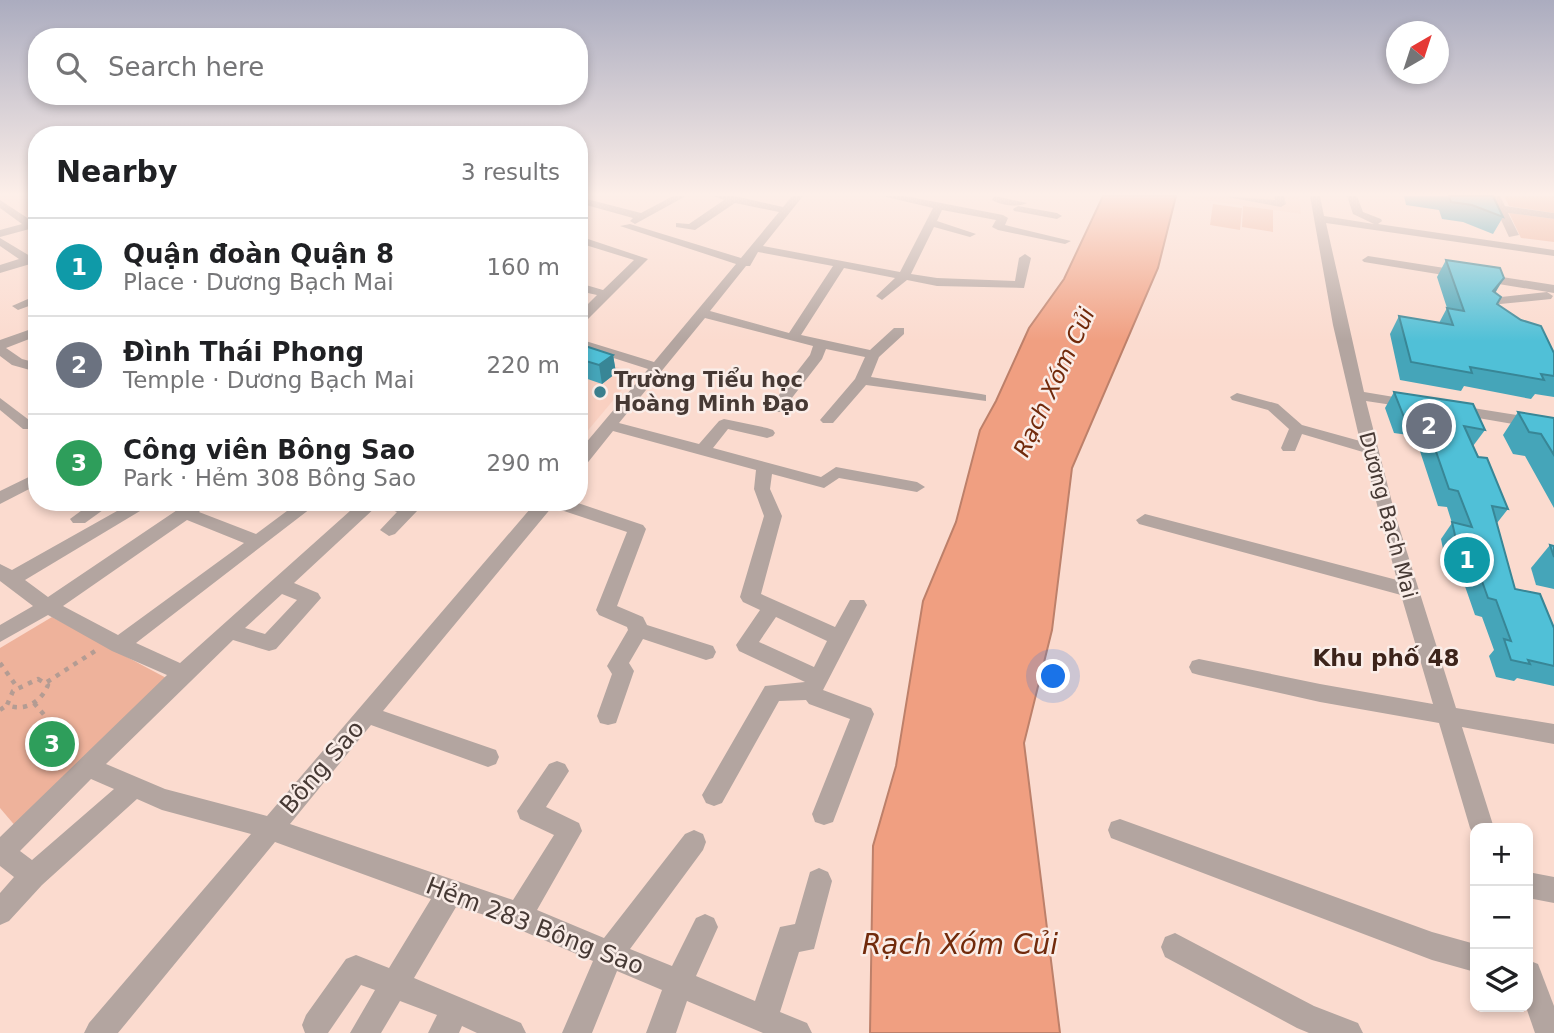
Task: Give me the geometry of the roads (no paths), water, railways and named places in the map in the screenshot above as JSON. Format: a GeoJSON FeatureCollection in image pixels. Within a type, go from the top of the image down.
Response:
{"type":"FeatureCollection","features":[{"type":"Feature","properties":{"kind":"street"},"geometry":{"type":"LineString","coordinates":[[6,244],[28,256]]}},
{"type":"Feature","properties":{"kind":"street"},"geometry":{"type":"LineString","coordinates":[[588,311],[642,259],[595,244]]}},
{"type":"Feature","properties":{"kind":"street"},"geometry":{"type":"LineString","coordinates":[[687,244],[746,262]]}},
{"type":"Feature","properties":{"kind":"street"},"geometry":{"type":"LineString","coordinates":[[588,451],[762,244]]}},
{"type":"Feature","properties":{"kind":"street"},"geometry":{"type":"LineString","coordinates":[[882,296],[903,276],[919,244]]}},
{"type":"Feature","properties":{"kind":"street","name":"Dương Bạch Mai"},"geometry":{"type":"LineString","coordinates":[[1324,244],[1357,396],[1406,589],[1448,713],[1481,823]]}},
{"type":"Feature","properties":{"kind":"street"},"geometry":{"type":"LineString","coordinates":[[1493,244],[1554,253]]}},
{"type":"Feature","properties":{"kind":"street"},"geometry":{"type":"LineString","coordinates":[[1529,244],[1554,248]]}},
{"type":"Feature","properties":{"kind":"street"},"geometry":{"type":"LineString","coordinates":[[758,249],[959,285],[1020,285],[1025,258]]}},
{"type":"Feature","properties":{"kind":"street"},"geometry":{"type":"LineString","coordinates":[[1368,260],[1554,289]]}},
{"type":"Feature","properties":{"kind":"street"},"geometry":{"type":"LineString","coordinates":[[0,269],[28,261]]}},
{"type":"Feature","properties":{"kind":"street"},"geometry":{"type":"LineString","coordinates":[[793,337],[840,265]]}},
{"type":"Feature","properties":{"kind":"street"},"geometry":{"type":"LineString","coordinates":[[588,289],[606,294]]}},
{"type":"Feature","properties":{"kind":"street"},"geometry":{"type":"LineString","coordinates":[[1491,308],[1493,303],[1511,298],[1554,297]]}},
{"type":"Feature","properties":{"kind":"street"},"geometry":{"type":"LineString","coordinates":[[18,306],[28,302]]}},
{"type":"Feature","properties":{"kind":"street"},"geometry":{"type":"LineString","coordinates":[[703,313],[873,355]]}},
{"type":"Feature","properties":{"kind":"street"},"geometry":{"type":"LineString","coordinates":[[828,420],[862,380],[873,355],[899,331]]}},
{"type":"Feature","properties":{"kind":"street"},"geometry":{"type":"LineString","coordinates":[[28,335],[0,348],[17,362],[28,365]]}},
{"type":"Feature","properties":{"kind":"street"},"geometry":{"type":"LineString","coordinates":[[776,409],[817,356],[821,344]]}},
{"type":"Feature","properties":{"kind":"street"},"geometry":{"type":"LineString","coordinates":[[588,346],[657,367]]}},
{"type":"Feature","properties":{"kind":"street"},"geometry":{"type":"LineString","coordinates":[[862,380],[981,398]]}},
{"type":"Feature","properties":{"kind":"street"},"geometry":{"type":"LineString","coordinates":[[1357,396],[1554,426]]}},
{"type":"Feature","properties":{"kind":"street"},"geometry":{"type":"LineString","coordinates":[[1237,397],[1273,407],[1297,428],[1370,449]]}},
{"type":"Feature","properties":{"kind":"street"},"geometry":{"type":"LineString","coordinates":[[0,402],[28,425]]}},
{"type":"Feature","properties":{"kind":"street"},"geometry":{"type":"LineString","coordinates":[[703,450],[724,424],[767,433]]}},
{"type":"Feature","properties":{"kind":"street"},"geometry":{"type":"LineString","coordinates":[[610,425],[824,483],[836,472],[917,487]]}},
{"type":"Feature","properties":{"kind":"street"},"geometry":{"type":"LineString","coordinates":[[1289,448],[1297,428]]}},
{"type":"Feature","properties":{"kind":"street"},"geometry":{"type":"LineString","coordinates":[[765,467],[762,489],[773,516],[750,597],[839,638]]}},
{"type":"Feature","properties":{"kind":"street"},"geometry":{"type":"LineString","coordinates":[[0,498],[28,483]]}},
{"type":"Feature","properties":{"kind":"street"},"geometry":{"type":"LineString","coordinates":[[79,519],[92,511]]}},
{"type":"Feature","properties":{"kind":"street"},"geometry":{"type":"LineString","coordinates":[[127,511],[5,576],[47,607],[114,643],[183,673]]}},
{"type":"Feature","properties":{"kind":"street"},"geometry":{"type":"LineString","coordinates":[[0,634],[47,607],[189,511]]}},
{"type":"Feature","properties":{"kind":"street"},"geometry":{"type":"LineString","coordinates":[[199,511],[256,541]]}},
{"type":"Feature","properties":{"kind":"street"},"geometry":{"type":"LineString","coordinates":[[114,643],[298,511]]}},
{"type":"Feature","properties":{"kind":"street"},"geometry":{"type":"LineString","coordinates":[[33,876],[1,852],[183,673],[361,511]]}},
{"type":"Feature","properties":{"kind":"street"},"geometry":{"type":"LineString","coordinates":[[389,530],[407,511]]}},
{"type":"Feature","properties":{"kind":"street","name":"Bông Sao"},"geometry":{"type":"LineString","coordinates":[[99,1033],[538,511]]}},
{"type":"Feature","properties":{"kind":"street"},"geometry":{"type":"LineString","coordinates":[[583,511],[637,529],[606,610],[636,622],[638,630],[617,666],[624,671],[608,716]]}},
{"type":"Feature","properties":{"kind":"street"},"geometry":{"type":"LineString","coordinates":[[1145,520],[1406,589]]}},
{"type":"Feature","properties":{"kind":"street"},"geometry":{"type":"LineString","coordinates":[[230,631],[269,643],[311,598],[280,584]]}},
{"type":"Feature","properties":{"kind":"street"},"geometry":{"type":"LineString","coordinates":[[824,814],[863,714],[817,698],[815,685],[857,605]]}},
{"type":"Feature","properties":{"kind":"street"},"geometry":{"type":"LineString","coordinates":[[772,607],[746,645],[815,685]]}},
{"type":"Feature","properties":{"kind":"street"},"geometry":{"type":"LineString","coordinates":[[638,630],[706,652]]}},
{"type":"Feature","properties":{"kind":"street"},"geometry":{"type":"LineString","coordinates":[[1199,667],[1320,693],[1448,713],[1554,734]]}},
{"type":"Feature","properties":{"kind":"street"},"geometry":{"type":"LineString","coordinates":[[715,795],[773,692],[815,685]]}},
{"type":"Feature","properties":{"kind":"street"},"geometry":{"type":"LineString","coordinates":[[368,715],[488,757]]}},
{"type":"Feature","properties":{"kind":"street","name":"Hẻm 283 Bông Sao"},"geometry":{"type":"LineString","coordinates":[[88,767],[133,788],[269,828],[519,915],[797,1033]]}},
{"type":"Feature","properties":{"kind":"street"},"geometry":{"type":"LineString","coordinates":[[519,915],[570,831],[529,811],[557,771]]}},
{"type":"Feature","properties":{"kind":"street"},"geometry":{"type":"LineString","coordinates":[[0,912],[33,876],[133,788]]}},
{"type":"Feature","properties":{"kind":"street"},"geometry":{"type":"LineString","coordinates":[[1120,830],[1432,946],[1470,957]]}},
{"type":"Feature","properties":{"kind":"street"},"geometry":{"type":"LineString","coordinates":[[577,1033],[610,953],[694,842]]}},
{"type":"Feature","properties":{"kind":"street"},"geometry":{"type":"LineString","coordinates":[[764,1018],[790,937],[804,939],[819,881]]}},
{"type":"Feature","properties":{"kind":"street"},"geometry":{"type":"LineString","coordinates":[[1533,886],[1554,890]]}},
{"type":"Feature","properties":{"kind":"street"},"geometry":{"type":"LineString","coordinates":[[365,1033],[450,893]]}},
{"type":"Feature","properties":{"kind":"street"},"geometry":{"type":"LineString","coordinates":[[661,1033],[679,982],[705,927]]}},
{"type":"Feature","properties":{"kind":"street"},"geometry":{"type":"LineString","coordinates":[[1175,947],[1307,1018],[1348,1033]]}},
{"type":"Feature","properties":{"kind":"street"},"geometry":{"type":"LineString","coordinates":[[316,1025],[356,969],[394,985],[449,1021],[511,1033]]}},
{"type":"Feature","properties":{"kind":"street"},"geometry":{"type":"LineString","coordinates":[[1533,987],[1550,1033]]}},
{"type":"Feature","properties":{"kind":"water","name":"Rạch Xóm Củi"},"geometry":{"type":"Polygon","coordinates":[[[1080,244],[1164,244],[1158,268],[1072,468],[1052,630],[1024,743],[1060,1033],[870,1033],[873,846],[896,766],[923,601],[956,522],[980,430],[1029,328],[1064,279],[1080,244]]]}},
{"type":"Feature","properties":{"kind":"place","name":"Trường Tiểu học Hoàng Minh Đạo"},"geometry":{"type":"Point","coordinates":[600,392]}},
{"type":"Feature","properties":{"kind":"place","name":"Đình Thái Phong"},"geometry":{"type":"Point","coordinates":[1429,426]}},
{"type":"Feature","properties":{"kind":"place","name":"Quận đoàn Quận 8"},"geometry":{"type":"Point","coordinates":[1467,560]}},
{"type":"Feature","properties":{"kind":"place","name":"Công viên Bông Sao"},"geometry":{"type":"Point","coordinates":[52,744]}},
{"type":"Feature","properties":{"kind":"district","name":"Khu phố 48"},"geometry":{"type":"Point","coordinates":[1386,658]}}]}
